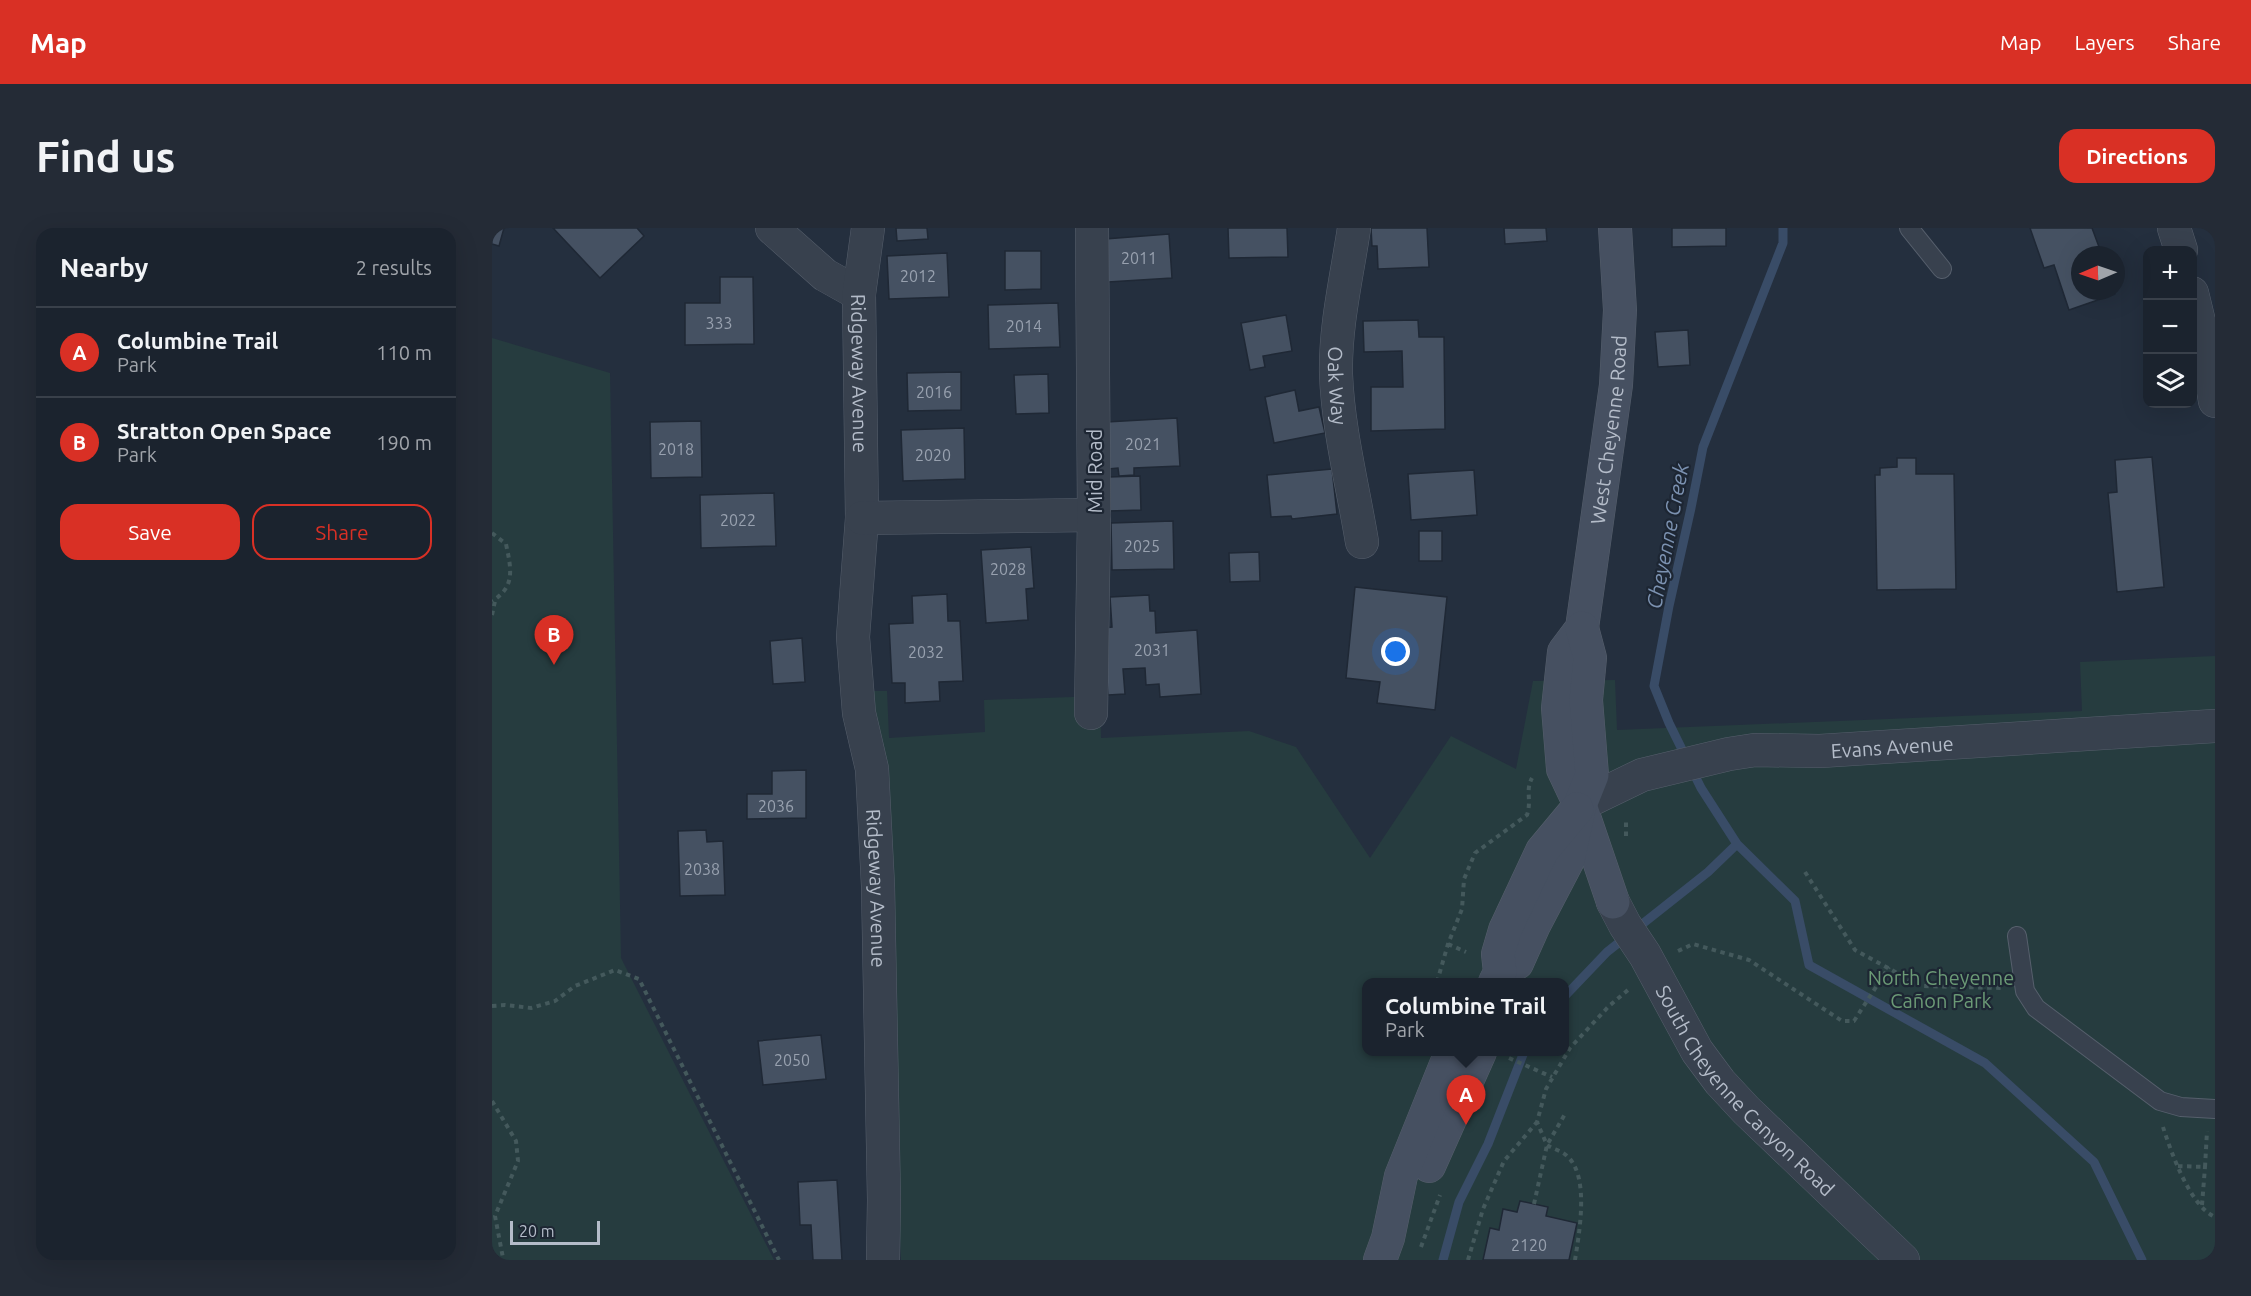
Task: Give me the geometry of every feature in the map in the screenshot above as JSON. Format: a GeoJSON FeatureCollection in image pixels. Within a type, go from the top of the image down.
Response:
{"type":"FeatureCollection","features":[{"type":"Feature","properties":{"kind":"street"},"geometry":{"type":"LineString","coordinates":[[772,228],[825,275],[859,294]]}},
{"type":"Feature","properties":{"kind":"street","name":"Ridgeway Avenue"},"geometry":{"type":"LineString","coordinates":[[868,228],[859,294],[862,518],[853,637],[859,713],[872,769],[878,886],[885,1200],[883,1260]]}},
{"type":"Feature","properties":{"kind":"street","name":"Mid Road"},"geometry":{"type":"LineString","coordinates":[[1091,713],[1095,515],[1092,228]]}},
{"type":"Feature","properties":{"kind":"street","name":"Oak Way"},"geometry":{"type":"LineString","coordinates":[[1354,228],[1338,336],[1336,373],[1362,542]]}},
{"type":"Feature","properties":{"kind":"street","name":"West Cheyenne Road"},"geometry":{"type":"LineString","coordinates":[[1615,228],[1620,310],[1616,385],[1573,640],[1558,708],[1563,769],[1580,806],[1619,914]]}},
{"type":"Feature","properties":{"kind":"street"},"geometry":{"type":"LineString","coordinates":[[2174,228],[2180,246]]}},
{"type":"Feature","properties":{"kind":"street"},"geometry":{"type":"LineString","coordinates":[[2195,300],[2215,400]]}},
{"type":"Feature","properties":{"kind":"street"},"geometry":{"type":"LineString","coordinates":[[862,518],[1095,515]]}},
{"type":"Feature","properties":{"kind":"street","name":"Evans Avenue"},"geometry":{"type":"LineString","coordinates":[[1580,806],[1650,773],[1729,753],[1755,750],[1832,750],[2215,726]]}},
{"type":"Feature","properties":{"kind":"street"},"geometry":{"type":"LineString","coordinates":[[1498,977],[1517,963],[1538,916],[1568,860],[1580,806]]}},
{"type":"Feature","properties":{"kind":"street","name":"South Cheyenne Canyon Road"},"geometry":{"type":"LineString","coordinates":[[1619,914],[1649,962],[1697,1052],[1720,1082],[1746,1110],[1903,1260]]}},
{"type":"Feature","properties":{"kind":"street"},"geometry":{"type":"LineString","coordinates":[[1384,1249],[1401,1176],[1449,1056]]}},
{"type":"Feature","properties":{"kind":"street"},"geometry":{"type":"LineString","coordinates":[[1384,1249],[1491,1056]]}},
{"type":"Feature","properties":{"kind":"lane"},"geometry":{"type":"LineString","coordinates":[[1909,228],[1942,268]]}},
{"type":"Feature","properties":{"kind":"lane"},"geometry":{"type":"LineString","coordinates":[[2017,936],[2025,991],[2036,1008],[2160,1101],[2211,1116]]}},
{"type":"Feature","properties":{"kind":"path"},"geometry":{"type":"LineString","coordinates":[[492,533],[506,544],[511,567],[508,587],[493,601],[492,615]]}},
{"type":"Feature","properties":{"kind":"path"},"geometry":{"type":"LineString","coordinates":[[1438,978],[1448,944],[1462,909],[1464,879],[1475,853],[1527,815],[1530,806],[1528,788],[1533,777]]}},
{"type":"Feature","properties":{"kind":"path"},"geometry":{"type":"LineString","coordinates":[[1805,872],[1855,950],[1921,986],[2010,988]]}},
{"type":"Feature","properties":{"kind":"path"},"geometry":{"type":"LineString","coordinates":[[1448,944],[1469,954]]}},
{"type":"Feature","properties":{"kind":"path"},"geometry":{"type":"LineString","coordinates":[[1569,1050],[1649,962],[1693,944],[1707,946],[1749,960],[1842,1022],[1854,1021],[1889,967]]}},
{"type":"Feature","properties":{"kind":"path"},"geometry":{"type":"LineString","coordinates":[[492,1006],[531,1008],[555,1001],[575,986],[615,970],[639,979],[779,1260]]}},
{"type":"Feature","properties":{"kind":"path"},"geometry":{"type":"LineString","coordinates":[[1498,1056],[1535,1068],[1552,1077]]}},
{"type":"Feature","properties":{"kind":"path"},"geometry":{"type":"LineString","coordinates":[[1468,1260],[1483,1209],[1504,1161],[1537,1122],[1546,1089],[1565,1056]]}},
{"type":"Feature","properties":{"kind":"path"},"geometry":{"type":"LineString","coordinates":[[492,1101],[516,1141],[518,1161],[495,1216],[503,1258]]}},
{"type":"Feature","properties":{"kind":"path"},"geometry":{"type":"LineString","coordinates":[[1534,1204],[1546,1146],[1565,1114]]}},
{"type":"Feature","properties":{"kind":"path"},"geometry":{"type":"LineString","coordinates":[[2202,1205],[2211,1116]]}},
{"type":"Feature","properties":{"kind":"path"},"geometry":{"type":"LineString","coordinates":[[1537,1122],[1546,1146],[1568,1156],[1580,1179],[1582,1211],[1575,1260]]}},
{"type":"Feature","properties":{"kind":"path"},"geometry":{"type":"LineString","coordinates":[[2162,1126],[2177,1166],[2191,1191],[2209,1215],[2215,1217]]}},
{"type":"Feature","properties":{"kind":"path"},"geometry":{"type":"LineString","coordinates":[[2177,1166],[2205,1167]]}},
{"type":"Feature","properties":{"kind":"green space"},"geometry":{"type":"Polygon","coordinates":[[[492,338],[610,373],[621,958],[774,1260],[492,1260],[492,338]]]}},
{"type":"Feature","properties":{"kind":"green space","name":"North Cheyenne Cañon Park"},"geometry":{"type":"Polygon","coordinates":[[[2215,656],[2215,1260],[901,1260],[879,747],[873,691],[887,691],[889,738],[985,732],[984,700],[1100,696],[1101,738],[1249,731],[1296,747],[1370,858],[1451,736],[1516,769],[1533,681],[1615,680],[1617,730],[2082,711],[2080,662],[2215,656]]]}},
{"type":"Feature","properties":{"kind":"building"},"geometry":{"type":"Polygon","coordinates":[[[492,228],[504,228],[499,246],[492,244],[492,228]]]}},
{"type":"Feature","properties":{"kind":"building"},"geometry":{"type":"Polygon","coordinates":[[[553,228],[637,228],[644,236],[600,278],[553,228]]]}},
{"type":"Feature","properties":{"kind":"building"},"geometry":{"type":"Polygon","coordinates":[[[896,228],[927,228],[928,239],[897,241],[896,228]]]}},
{"type":"Feature","properties":{"kind":"building"},"geometry":{"type":"Polygon","coordinates":[[[1228,228],[1287,228],[1288,257],[1229,258],[1228,228]]]}},
{"type":"Feature","properties":{"kind":"building"},"geometry":{"type":"Polygon","coordinates":[[[1371,228],[1427,228],[1429,267],[1378,269],[1377,246],[1372,246],[1371,228]]]}},
{"type":"Feature","properties":{"kind":"building"},"geometry":{"type":"Polygon","coordinates":[[[1504,228],[1546,228],[1547,241],[1505,244],[1504,228]]]}},
{"type":"Feature","properties":{"kind":"building"},"geometry":{"type":"Polygon","coordinates":[[[1672,228],[1726,228],[1726,246],[1672,247],[1672,228]]]}},
{"type":"Feature","properties":{"kind":"building"},"geometry":{"type":"Polygon","coordinates":[[[2030,228],[2092,228],[2099,246],[2071,246],[2071,300],[2098,300],[2069,310],[2054,265],[2044,268],[2030,228]]]}},
{"type":"Feature","properties":{"kind":"building"},"geometry":{"type":"Polygon","coordinates":[[[1169,234],[1172,278],[1108,282],[1105,239],[1169,234]]]}},
{"type":"Feature","properties":{"kind":"building"},"geometry":{"type":"Polygon","coordinates":[[[1005,251],[1041,251],[1041,289],[1005,290],[1005,251]]]}},
{"type":"Feature","properties":{"kind":"building"},"geometry":{"type":"Polygon","coordinates":[[[947,253],[949,297],[889,299],[887,256],[947,253]]]}},
{"type":"Feature","properties":{"kind":"building"},"geometry":{"type":"Polygon","coordinates":[[[720,277],[753,277],[754,344],[685,345],[685,303],[720,303],[720,277]]]}},
{"type":"Feature","properties":{"kind":"building"},"geometry":{"type":"Polygon","coordinates":[[[1058,303],[1060,347],[989,349],[988,305],[1058,303]]]}},
{"type":"Feature","properties":{"kind":"building"},"geometry":{"type":"Polygon","coordinates":[[[1286,315],[1292,351],[1263,356],[1265,367],[1250,370],[1241,323],[1286,315]]]}},
{"type":"Feature","properties":{"kind":"building"},"geometry":{"type":"Polygon","coordinates":[[[1418,320],[1419,337],[1444,337],[1445,429],[1371,431],[1371,387],[1403,387],[1402,351],[1364,352],[1363,321],[1418,320]]]}},
{"type":"Feature","properties":{"kind":"building"},"geometry":{"type":"Polygon","coordinates":[[[1688,330],[1690,365],[1658,367],[1655,332],[1688,330]]]}},
{"type":"Feature","properties":{"kind":"building"},"geometry":{"type":"Polygon","coordinates":[[[961,372],[961,410],[908,411],[907,373],[961,372]]]}},
{"type":"Feature","properties":{"kind":"building"},"geometry":{"type":"Polygon","coordinates":[[[1048,374],[1049,413],[1016,414],[1014,375],[1048,374]]]}},
{"type":"Feature","properties":{"kind":"building"},"geometry":{"type":"Polygon","coordinates":[[[1295,390],[1299,411],[1319,407],[1325,433],[1274,443],[1265,397],[1295,390]]]}},
{"type":"Feature","properties":{"kind":"building"},"geometry":{"type":"Polygon","coordinates":[[[1177,418],[1180,466],[1134,468],[1134,475],[1119,476],[1118,468],[1108,469],[1106,422],[1177,418]]]}},
{"type":"Feature","properties":{"kind":"building"},"geometry":{"type":"Polygon","coordinates":[[[701,421],[702,477],[651,478],[650,422],[701,421]]]}},
{"type":"Feature","properties":{"kind":"building"},"geometry":{"type":"Polygon","coordinates":[[[964,428],[965,479],[903,481],[901,430],[964,428]]]}},
{"type":"Feature","properties":{"kind":"building"},"geometry":{"type":"Polygon","coordinates":[[[2152,457],[2164,587],[2117,592],[2108,493],[2117,492],[2115,460],[2152,457]]]}},
{"type":"Feature","properties":{"kind":"building"},"geometry":{"type":"Polygon","coordinates":[[[1897,458],[1916,458],[1916,474],[1954,474],[1956,589],[1877,590],[1875,475],[1880,475],[1880,468],[1897,467],[1897,458]]]}},
{"type":"Feature","properties":{"kind":"building"},"geometry":{"type":"Polygon","coordinates":[[[1332,469],[1337,514],[1292,519],[1291,516],[1271,517],[1267,475],[1332,469]]]}},
{"type":"Feature","properties":{"kind":"building"},"geometry":{"type":"Polygon","coordinates":[[[1474,470],[1477,515],[1411,520],[1408,474],[1474,470]]]}},
{"type":"Feature","properties":{"kind":"building"},"geometry":{"type":"Polygon","coordinates":[[[1140,476],[1141,510],[1109,511],[1108,477],[1140,476]]]}},
{"type":"Feature","properties":{"kind":"building"},"geometry":{"type":"Polygon","coordinates":[[[774,493],[776,546],[701,548],[700,495],[774,493]]]}},
{"type":"Feature","properties":{"kind":"building"},"geometry":{"type":"Polygon","coordinates":[[[1173,521],[1174,569],[1112,570],[1111,523],[1173,521]]]}},
{"type":"Feature","properties":{"kind":"building"},"geometry":{"type":"Polygon","coordinates":[[[1419,531],[1442,531],[1442,561],[1419,561],[1419,531]]]}},
{"type":"Feature","properties":{"kind":"building"},"geometry":{"type":"Polygon","coordinates":[[[1031,547],[1034,588],[1026,589],[1028,620],[986,623],[981,550],[1031,547]]]}},
{"type":"Feature","properties":{"kind":"building"},"geometry":{"type":"Polygon","coordinates":[[[1259,552],[1260,581],[1230,582],[1229,553],[1259,552]]]}},
{"type":"Feature","properties":{"kind":"building"},"geometry":{"type":"Polygon","coordinates":[[[1355,587],[1447,597],[1435,710],[1377,703],[1380,682],[1346,678],[1355,587]]]}},
{"type":"Feature","properties":{"kind":"building"},"geometry":{"type":"Polygon","coordinates":[[[947,594],[948,621],[960,621],[963,681],[939,682],[940,701],[905,703],[905,683],[892,683],[889,624],[913,623],[912,596],[947,594]]]}},
{"type":"Feature","properties":{"kind":"building"},"geometry":{"type":"Polygon","coordinates":[[[1149,595],[1150,611],[1155,611],[1156,633],[1197,630],[1201,694],[1160,697],[1159,684],[1146,685],[1145,668],[1123,669],[1125,694],[1108,695],[1104,628],[1112,627],[1110,597],[1149,595]]]}},
{"type":"Feature","properties":{"kind":"building"},"geometry":{"type":"Polygon","coordinates":[[[802,638],[805,682],[773,684],[770,641],[802,638]]]}},
{"type":"Feature","properties":{"kind":"building"},"geometry":{"type":"Polygon","coordinates":[[[806,770],[806,818],[747,819],[747,794],[772,794],[772,771],[806,770]]]}},
{"type":"Feature","properties":{"kind":"building"},"geometry":{"type":"Polygon","coordinates":[[[706,830],[707,842],[723,841],[725,895],[680,896],[678,831],[706,830]]]}},
{"type":"Feature","properties":{"kind":"building"},"geometry":{"type":"Polygon","coordinates":[[[821,1035],[826,1079],[763,1085],[758,1041],[821,1035]]]}},
{"type":"Feature","properties":{"kind":"building"},"geometry":{"type":"Polygon","coordinates":[[[837,1180],[842,1260],[813,1260],[811,1225],[800,1225],[798,1182],[837,1180]]]}},
{"type":"Feature","properties":{"kind":"building"},"geometry":{"type":"Polygon","coordinates":[[[1520,1201],[1548,1207],[1546,1216],[1577,1223],[1569,1260],[1483,1260],[1490,1228],[1499,1230],[1503,1209],[1517,1212],[1520,1201]]]}},
{"type":"Feature","properties":{"kind":"waterway","name":"Cheyenne Creek"},"geometry":{"type":"LineString","coordinates":[[1783,228],[1783,243],[1703,447],[1654,686],[1669,723],[1701,788],[1737,844],[1795,901],[1809,965],[1985,1063],[2094,1162],[2142,1260]]}},
{"type":"Feature","properties":{"kind":"waterway"},"geometry":{"type":"LineString","coordinates":[[1569,992],[1607,952],[1708,872],[1737,844]]}},
{"type":"Feature","properties":{"kind":"waterway"},"geometry":{"type":"LineString","coordinates":[[1443,1260],[1459,1202],[1488,1144],[1522,1056]]}},
{"type":"Feature","properties":{"kind":"place","name":"Stratton Open Space"},"geometry":{"type":"Point","coordinates":[554,665]}},
{"type":"Feature","properties":{"kind":"place","name":"Columbine Trail"},"geometry":{"type":"Point","coordinates":[1466,1125]}}]}
